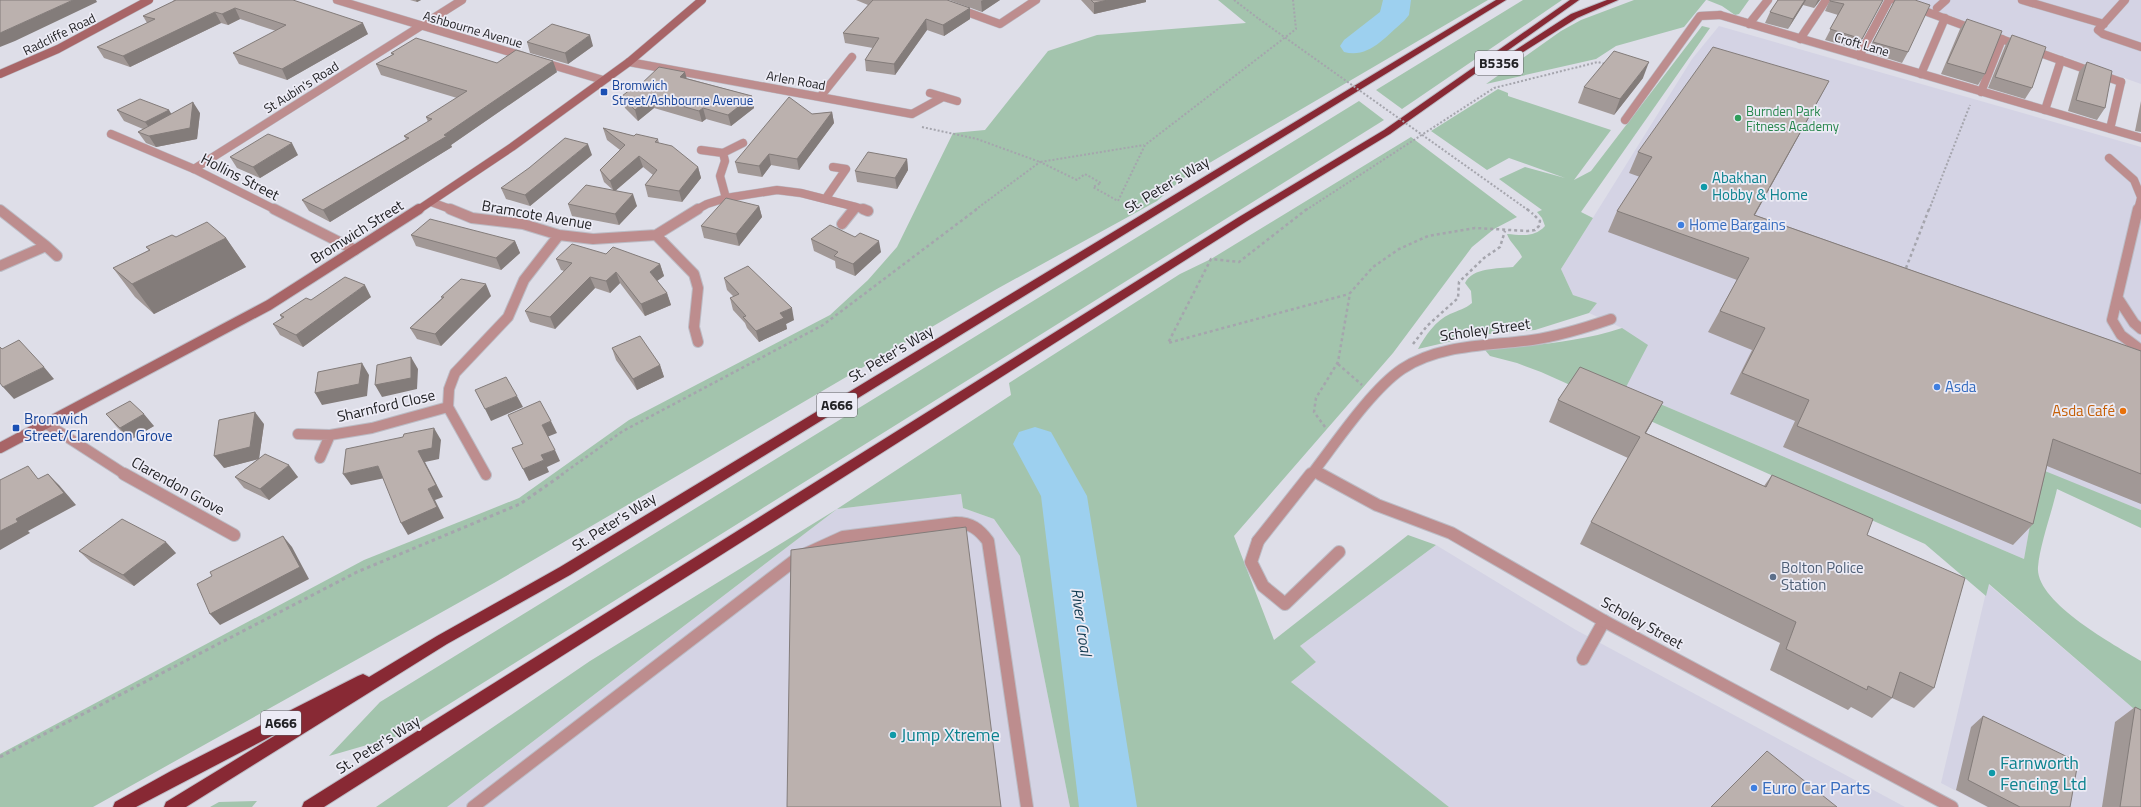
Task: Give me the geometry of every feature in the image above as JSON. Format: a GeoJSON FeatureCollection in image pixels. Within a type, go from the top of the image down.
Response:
{"type":"FeatureCollection","features":[{"type":"Feature","properties":{"kind":"highway","name":"St. Peter's Way"},"geometry":{"type":"LineString","coordinates":[[172,807],[442,640],[565,571],[1502,0]]}},
{"type":"Feature","properties":{"kind":"highway","name":"St. Peter's Way"},"geometry":{"type":"LineString","coordinates":[[310,807],[1243,219],[1387,132],[1575,0]]}},
{"type":"Feature","properties":{"kind":"highway","name":"B5356"},"geometry":{"type":"LineString","coordinates":[[1387,132],[1574,16],[1614,0]]}},
{"type":"Feature","properties":{"kind":"highway","name":"A666"},"geometry":{"type":"LineString","coordinates":[[121,807],[177,776],[442,640]]}},
{"type":"Feature","properties":{"kind":"street","name":"Radcliffe Road"},"geometry":{"type":"LineString","coordinates":[[0,74],[58,49],[149,0]]}},
{"type":"Feature","properties":{"kind":"street","name":"Ashbourne Avenue"},"geometry":{"type":"LineString","coordinates":[[337,0],[527,58]]}},
{"type":"Feature","properties":{"kind":"street","name":"St Aubin's Road"},"geometry":{"type":"LineString","coordinates":[[194,169],[462,0]]}},
{"type":"Feature","properties":{"kind":"street","name":"Bromwich Street"},"geometry":{"type":"LineString","coordinates":[[0,448],[227,329],[269,305],[431,202],[512,147],[629,62],[702,0]]}},
{"type":"Feature","properties":{"kind":"street"},"geometry":{"type":"LineString","coordinates":[[934,0],[1000,24],[1036,0]]}},
{"type":"Feature","properties":{"kind":"street"},"geometry":{"type":"LineString","coordinates":[[1749,24],[1768,0]]}},
{"type":"Feature","properties":{"kind":"street"},"geometry":{"type":"LineString","coordinates":[[1800,39],[1826,0]]}},
{"type":"Feature","properties":{"kind":"street"},"geometry":{"type":"LineString","coordinates":[[1859,56],[1889,0]]}},
{"type":"Feature","properties":{"kind":"street"},"geometry":{"type":"LineString","coordinates":[[1895,0],[2121,82],[2110,129]]}},
{"type":"Feature","properties":{"kind":"street"},"geometry":{"type":"LineString","coordinates":[[1937,8],[1946,0]]}},
{"type":"Feature","properties":{"kind":"street"},"geometry":{"type":"LineString","coordinates":[[2022,0],[2104,24]]}},
{"type":"Feature","properties":{"kind":"street"},"geometry":{"type":"LineString","coordinates":[[2125,0],[2099,31],[2141,48]]}},
{"type":"Feature","properties":{"kind":"street","name":"Croft Lane"},"geometry":{"type":"LineString","coordinates":[[1625,120],[1653,79],[1700,16],[1720,16],[2141,138]]}},
{"type":"Feature","properties":{"kind":"street"},"geometry":{"type":"LineString","coordinates":[[1921,74],[1945,18]]}},
{"type":"Feature","properties":{"kind":"street"},"geometry":{"type":"LineString","coordinates":[[1979,91],[2002,39]]}},
{"type":"Feature","properties":{"kind":"street"},"geometry":{"type":"LineString","coordinates":[[820,97],[852,57]]}},
{"type":"Feature","properties":{"kind":"street","name":"Ashbourne Avenue"},"geometry":{"type":"LineString","coordinates":[[535,60],[603,80]]}},
{"type":"Feature","properties":{"kind":"street"},"geometry":{"type":"LineString","coordinates":[[2045,110],[2060,60]]}},
{"type":"Feature","properties":{"kind":"street","name":"Arlen Road"},"geometry":{"type":"LineString","coordinates":[[629,62],[912,114],[943,97]]}},
{"type":"Feature","properties":{"kind":"street"},"geometry":{"type":"LineString","coordinates":[[930,93],[957,100]]}},
{"type":"Feature","properties":{"kind":"street","name":"Hollins Street"},"geometry":{"type":"LineString","coordinates":[[111,134],[194,169],[355,250]]}},
{"type":"Feature","properties":{"kind":"street"},"geometry":{"type":"LineString","coordinates":[[701,150],[723,153],[743,143]]}},
{"type":"Feature","properties":{"kind":"street"},"geometry":{"type":"LineString","coordinates":[[723,153],[725,161],[720,176],[726,198]]}},
{"type":"Feature","properties":{"kind":"street"},"geometry":{"type":"LineString","coordinates":[[2109,158],[2134,180],[2141,197],[2118,300],[2112,320],[2122,335],[2141,350]]}},
{"type":"Feature","properties":{"kind":"street"},"geometry":{"type":"LineString","coordinates":[[826,198],[846,169],[833,167]]}},
{"type":"Feature","properties":{"kind":"street","name":"Bramcote Avenue"},"geometry":{"type":"LineString","coordinates":[[431,202],[472,218],[523,224],[559,235],[593,239],[656,235],[707,204],[726,198],[778,190],[826,198],[868,211]]}},
{"type":"Feature","properties":{"kind":"street"},"geometry":{"type":"LineString","coordinates":[[842,224],[856,207]]}},
{"type":"Feature","properties":{"kind":"street"},"geometry":{"type":"LineString","coordinates":[[0,210],[13,223],[36,237],[57,256]]}},
{"type":"Feature","properties":{"kind":"street","name":"Sharnford Close"},"geometry":{"type":"LineString","coordinates":[[486,475],[448,407],[449,389],[455,373],[508,317],[524,280],[559,235]]}},
{"type":"Feature","properties":{"kind":"street"},"geometry":{"type":"LineString","coordinates":[[656,235],[694,274],[698,288],[694,327],[698,342]]}},
{"type":"Feature","properties":{"kind":"street"},"geometry":{"type":"LineString","coordinates":[[0,266],[46,246]]}},
{"type":"Feature","properties":{"kind":"street"},"geometry":{"type":"LineString","coordinates":[[2118,300],[2141,329]]}},
{"type":"Feature","properties":{"kind":"street","name":"Scholey Street"},"geometry":{"type":"LineString","coordinates":[[1339,552],[1285,604],[1263,586],[1251,562],[1258,541],[1374,395],[1402,369],[1434,354],[1476,345],[1532,340],[1570,332],[1611,319]]}},
{"type":"Feature","properties":{"kind":"street","name":"Sharnford Close"},"geometry":{"type":"LineString","coordinates":[[298,434],[330,435],[372,428],[448,407]]}},
{"type":"Feature","properties":{"kind":"street","name":"Clarendon Grove"},"geometry":{"type":"LineString","coordinates":[[47,424],[134,480],[234,534]]}},
{"type":"Feature","properties":{"kind":"street","name":"Sharnford Close"},"geometry":{"type":"LineString","coordinates":[[320,458],[330,435]]}},
{"type":"Feature","properties":{"kind":"street","name":"Scholey Street"},"geometry":{"type":"LineString","coordinates":[[1315,471],[1377,506],[1451,532],[1604,621],[1952,807]]}},
{"type":"Feature","properties":{"kind":"street"},"geometry":{"type":"LineString","coordinates":[[473,807],[799,557],[843,537],[957,522],[965,522],[980,529],[988,541],[1028,807]]}},
{"type":"Feature","properties":{"kind":"street"},"geometry":{"type":"LineString","coordinates":[[1583,659],[1604,621]]}},
{"type":"Feature","properties":{"kind":"path"},"geometry":{"type":"LineString","coordinates":[[1234,0],[1258,19],[1533,214],[1540,221],[1539,226],[1535,230],[1526,232],[1486,228],[1458,230],[1406,245],[1389,253],[1372,267],[1349,294],[1338,364],[1314,401],[1312,411],[1315,418],[1324,426],[1342,436]]}},
{"type":"Feature","properties":{"kind":"path"},"geometry":{"type":"LineString","coordinates":[[903,112],[899,120],[945,133],[977,139],[1040,162],[1077,180],[1085,174],[1101,183],[1093,187],[1118,201],[1145,145],[1296,29],[1293,0]]}},
{"type":"Feature","properties":{"kind":"path"},"geometry":{"type":"LineString","coordinates":[[1349,294],[1168,343],[1211,259],[1239,262],[1313,205],[1494,88],[1598,62],[1611,66]]}},
{"type":"Feature","properties":{"kind":"path"},"geometry":{"type":"LineString","coordinates":[[1906,268],[1979,91]]}},
{"type":"Feature","properties":{"kind":"path"},"geometry":{"type":"LineString","coordinates":[[0,757],[66,721],[357,572],[520,504],[623,431],[796,341],[823,324],[1040,162],[1145,145]]}},
{"type":"Feature","properties":{"kind":"path"},"geometry":{"type":"LineString","coordinates":[[1414,364],[1413,341],[1458,298],[1459,282],[1469,271],[1500,247],[1505,231]]}},
{"type":"Feature","properties":{"kind":"path"},"geometry":{"type":"LineString","coordinates":[[1338,364],[1374,395]]}},
{"type":"Feature","properties":{"kind":"shaded area"},"geometry":{"type":"Polygon","coordinates":[[[1907,0],[2141,0],[2141,84],[1949,15],[1907,0]]]}},
{"type":"Feature","properties":{"kind":"shaded area"},"geometry":{"type":"Polygon","coordinates":[[[1719,26],[2141,147],[2141,510],[2040,470],[2024,559],[1625,389],[1622,328],[1589,313],[1597,303],[1573,295],[1561,269],[1692,59],[1719,26]]]}},
{"type":"Feature","properties":{"kind":"shaded area"},"geometry":{"type":"Polygon","coordinates":[[[961,494],[963,508],[994,519],[1020,556],[1070,807],[447,807],[837,509],[961,494]]]}},
{"type":"Feature","properties":{"kind":"shaded area"},"geometry":{"type":"Polygon","coordinates":[[[1436,545],[1576,630],[1905,807],[1449,807],[1291,682],[1316,662],[1300,646],[1436,545]]]}},
{"type":"Feature","properties":{"kind":"shaded area"},"geometry":{"type":"Polygon","coordinates":[[[1988,584],[2141,715],[2141,807],[1987,807],[1941,783],[1988,584]]]}},
{"type":"Feature","properties":{"kind":"green space"},"geometry":{"type":"Polygon","coordinates":[[[1218,0],[1488,0],[1182,179],[1157,201],[995,290],[494,583],[93,807],[0,807],[0,754],[364,560],[519,498],[629,420],[830,315],[868,280],[897,247],[953,133],[985,130],[1048,51],[1097,35],[1246,23],[1218,0]]]}},
{"type":"Feature","properties":{"kind":"green space"},"geometry":{"type":"Polygon","coordinates":[[[1523,0],[1562,0],[1402,109],[1376,90],[1523,0]]]}},
{"type":"Feature","properties":{"kind":"green space"},"geometry":{"type":"Polygon","coordinates":[[[1634,0],[1706,0],[1684,27],[1616,46],[1596,59],[1486,84],[1561,31],[1581,20],[1634,0]]]}},
{"type":"Feature","properties":{"kind":"green space"},"geometry":{"type":"Polygon","coordinates":[[[1707,0],[1749,0],[1739,14],[1735,15],[1722,6],[1707,0]]]}},
{"type":"Feature","properties":{"kind":"green space"},"geometry":{"type":"Polygon","coordinates":[[[1702,26],[1710,28],[1581,212],[1593,218],[1561,269],[1573,295],[1597,303],[1589,313],[1535,330],[1478,335],[1418,349],[1440,320],[1472,303],[1471,291],[1465,283],[1469,278],[1480,271],[1513,267],[1522,257],[1507,234],[1532,234],[1541,230],[1545,226],[1542,218],[1537,212],[1542,210],[1499,179],[1525,167],[1565,178],[1509,158],[1487,170],[1431,131],[1498,89],[1508,93],[1508,96],[1611,130],[1574,180],[1591,171],[1702,26]]]}},
{"type":"Feature","properties":{"kind":"green space"},"geometry":{"type":"Polygon","coordinates":[[[1359,101],[1384,120],[398,736],[329,756],[380,702],[1359,101]]]}},
{"type":"Feature","properties":{"kind":"green space"},"geometry":{"type":"Polygon","coordinates":[[[1411,137],[1517,217],[1494,229],[1472,247],[1393,353],[1234,536],[1274,640],[1408,535],[1436,545],[1300,646],[1316,662],[1291,682],[1449,807],[1070,807],[1020,556],[994,519],[963,508],[961,494],[837,509],[1011,395],[1009,383],[1180,274],[1211,259],[1411,137]]]}},
{"type":"Feature","properties":{"kind":"green space"},"geometry":{"type":"Polygon","coordinates":[[[1622,328],[1648,345],[1625,389],[2024,559],[2040,469],[2141,510],[2141,528],[2057,489],[2041,548],[2038,567],[2040,580],[2049,594],[2062,608],[2096,633],[2141,661],[2141,715],[1989,584],[1986,596],[1925,544],[1541,372],[1517,363],[1490,356],[1485,350],[1571,340],[1622,328]]]}},
{"type":"Feature","properties":{"kind":"green space"},"geometry":{"type":"Polygon","coordinates":[[[837,509],[447,807],[376,807],[590,661],[837,509]]]}},
{"type":"Feature","properties":{"kind":"green space"},"geometry":{"type":"Polygon","coordinates":[[[257,801],[252,807],[210,807],[219,802],[257,801]]]}},
{"type":"Feature","properties":{"kind":"building"},"geometry":{"type":"Polygon","coordinates":[[[0,0],[73,0],[0,33],[0,0]]]}},
{"type":"Feature","properties":{"kind":"building"},"geometry":{"type":"Polygon","coordinates":[[[176,0],[293,0],[363,23],[282,69],[233,53],[286,25],[235,8],[222,14],[215,12],[123,56],[97,47],[155,19],[143,16],[176,0]]]}},
{"type":"Feature","properties":{"kind":"building"},"geometry":{"type":"Polygon","coordinates":[[[873,0],[947,0],[970,8],[943,25],[926,19],[894,64],[865,60],[879,38],[843,33],[873,0]]]}},
{"type":"Feature","properties":{"kind":"building"},"geometry":{"type":"Polygon","coordinates":[[[1091,0],[1108,0],[1094,3],[1091,0]]]}},
{"type":"Feature","properties":{"kind":"building"},"geometry":{"type":"Polygon","coordinates":[[[1778,0],[1805,0],[1793,19],[1770,12],[1778,0]]]}},
{"type":"Feature","properties":{"kind":"building"},"geometry":{"type":"Polygon","coordinates":[[[1830,0],[1883,0],[1862,39],[1830,29],[1844,4],[1830,0]]]}},
{"type":"Feature","properties":{"kind":"building"},"geometry":{"type":"Polygon","coordinates":[[[1895,0],[1915,0],[1930,5],[1908,52],[1873,42],[1895,0]]]}},
{"type":"Feature","properties":{"kind":"building"},"geometry":{"type":"Polygon","coordinates":[[[1967,19],[2002,31],[1985,74],[1947,63],[1967,19]]]}},
{"type":"Feature","properties":{"kind":"building"},"geometry":{"type":"Polygon","coordinates":[[[552,24],[590,35],[565,53],[527,42],[552,24]]]}},
{"type":"Feature","properties":{"kind":"building"},"geometry":{"type":"Polygon","coordinates":[[[2012,35],[2046,47],[2032,88],[1995,77],[2012,35]]]}},
{"type":"Feature","properties":{"kind":"building"},"geometry":{"type":"Polygon","coordinates":[[[416,38],[497,63],[516,50],[553,61],[444,135],[447,136],[323,210],[302,200],[409,138],[404,136],[432,119],[426,117],[467,91],[376,64],[394,54],[391,53],[416,38]]]}},
{"type":"Feature","properties":{"kind":"building","name":"Asda"},"geometry":{"type":"Polygon","coordinates":[[[1713,47],[1829,81],[1754,215],[2141,351],[2141,474],[2053,439],[2033,524],[1797,426],[1809,400],[1742,373],[1765,328],[1720,311],[1749,258],[1617,211],[1652,157],[1638,152],[1713,47]]]}},
{"type":"Feature","properties":{"kind":"building"},"geometry":{"type":"Polygon","coordinates":[[[1614,51],[1649,62],[1620,99],[1584,87],[1614,51]]]}},
{"type":"Feature","properties":{"kind":"building"},"geometry":{"type":"Polygon","coordinates":[[[2087,62],[2112,71],[2105,108],[2076,100],[2087,62]]]}},
{"type":"Feature","properties":{"kind":"building"},"geometry":{"type":"Polygon","coordinates":[[[659,67],[685,72],[680,77],[752,96],[728,115],[703,108],[699,111],[650,97],[635,110],[622,96],[635,86],[638,87],[659,67]]]}},
{"type":"Feature","properties":{"kind":"building"},"geometry":{"type":"Polygon","coordinates":[[[789,97],[812,114],[832,112],[797,159],[769,154],[759,166],[735,162],[789,97]]]}},
{"type":"Feature","properties":{"kind":"building"},"geometry":{"type":"Polygon","coordinates":[[[140,99],[169,110],[145,122],[117,110],[140,99]]]}},
{"type":"Feature","properties":{"kind":"building"},"geometry":{"type":"Polygon","coordinates":[[[193,102],[190,128],[149,136],[138,132],[193,102]]]}},
{"type":"Feature","properties":{"kind":"building"},"geometry":{"type":"Polygon","coordinates":[[[603,128],[634,136],[636,134],[658,139],[655,142],[672,146],[698,167],[679,191],[645,185],[657,170],[639,156],[610,181],[600,170],[625,145],[603,128]]]}},
{"type":"Feature","properties":{"kind":"building"},"geometry":{"type":"Polygon","coordinates":[[[268,134],[292,143],[253,167],[230,157],[268,134]]]}},
{"type":"Feature","properties":{"kind":"building"},"geometry":{"type":"Polygon","coordinates":[[[565,138],[588,144],[525,195],[501,188],[529,168],[565,138]]]}},
{"type":"Feature","properties":{"kind":"building"},"geometry":{"type":"Polygon","coordinates":[[[868,152],[907,159],[895,178],[855,171],[868,152]]]}},
{"type":"Feature","properties":{"kind":"building"},"geometry":{"type":"Polygon","coordinates":[[[586,185],[633,194],[615,214],[568,204],[586,185]]]}},
{"type":"Feature","properties":{"kind":"building"},"geometry":{"type":"Polygon","coordinates":[[[726,198],[759,206],[736,234],[701,226],[726,198]]]}},
{"type":"Feature","properties":{"kind":"building"},"geometry":{"type":"Polygon","coordinates":[[[430,219],[515,241],[496,258],[411,235],[430,219]]]}},
{"type":"Feature","properties":{"kind":"building"},"geometry":{"type":"Polygon","coordinates":[[[207,222],[226,238],[132,284],[113,268],[150,250],[146,247],[172,235],[176,237],[207,222]]]}},
{"type":"Feature","properties":{"kind":"building"},"geometry":{"type":"Polygon","coordinates":[[[830,225],[855,237],[860,233],[879,241],[853,264],[834,256],[838,252],[811,239],[830,225]]]}},
{"type":"Feature","properties":{"kind":"building"},"geometry":{"type":"Polygon","coordinates":[[[572,244],[606,254],[613,247],[660,264],[650,272],[667,293],[641,304],[616,272],[606,281],[590,277],[550,317],[525,311],[572,263],[556,259],[572,244]]]}},
{"type":"Feature","properties":{"kind":"building"},"geometry":{"type":"Polygon","coordinates":[[[748,266],[792,308],[780,313],[784,318],[756,331],[743,317],[746,316],[730,298],[739,294],[724,278],[748,266]]]}},
{"type":"Feature","properties":{"kind":"building"},"geometry":{"type":"Polygon","coordinates":[[[345,277],[365,285],[296,335],[273,324],[284,317],[280,315],[306,298],[311,300],[345,277]]]}},
{"type":"Feature","properties":{"kind":"building"},"geometry":{"type":"Polygon","coordinates":[[[461,279],[486,284],[435,334],[410,328],[444,297],[441,297],[461,279]]]}},
{"type":"Feature","properties":{"kind":"building"},"geometry":{"type":"Polygon","coordinates":[[[640,336],[660,365],[633,379],[612,348],[640,336]]]}},
{"type":"Feature","properties":{"kind":"building"},"geometry":{"type":"Polygon","coordinates":[[[19,340],[44,367],[3,387],[0,383],[0,347],[2,349],[19,340]]]}},
{"type":"Feature","properties":{"kind":"building"},"geometry":{"type":"Polygon","coordinates":[[[411,357],[411,378],[375,385],[377,365],[411,357]]]}},
{"type":"Feature","properties":{"kind":"building"},"geometry":{"type":"Polygon","coordinates":[[[362,363],[359,384],[315,393],[318,372],[362,363]]]}},
{"type":"Feature","properties":{"kind":"building","name":"Bolton Police Station"},"geometry":{"type":"Polygon","coordinates":[[[1580,367],[1663,402],[1645,433],[1766,487],[1772,475],[1873,519],[1867,535],[1965,578],[1934,688],[1900,672],[1892,698],[1868,686],[1867,690],[1786,649],[1796,622],[1591,522],[1640,437],[1558,400],[1580,367]]]}},
{"type":"Feature","properties":{"kind":"building"},"geometry":{"type":"Polygon","coordinates":[[[506,377],[517,396],[485,409],[475,390],[506,377]]]}},
{"type":"Feature","properties":{"kind":"building"},"geometry":{"type":"Polygon","coordinates":[[[130,401],[144,414],[120,428],[106,414],[130,401]]]}},
{"type":"Feature","properties":{"kind":"building"},"geometry":{"type":"Polygon","coordinates":[[[540,401],[551,421],[542,425],[555,450],[541,455],[544,460],[523,469],[512,448],[523,444],[508,415],[540,401]]]}},
{"type":"Feature","properties":{"kind":"building"},"geometry":{"type":"Polygon","coordinates":[[[255,412],[250,447],[214,456],[219,420],[255,412]]]}},
{"type":"Feature","properties":{"kind":"building"},"geometry":{"type":"Polygon","coordinates":[[[434,428],[432,448],[418,451],[436,485],[428,489],[437,507],[401,523],[378,466],[343,474],[346,449],[403,437],[404,434],[434,428]]]}},
{"type":"Feature","properties":{"kind":"building"},"geometry":{"type":"Polygon","coordinates":[[[265,454],[289,465],[260,489],[235,477],[265,454]]]}},
{"type":"Feature","properties":{"kind":"building"},"geometry":{"type":"Polygon","coordinates":[[[28,466],[38,479],[48,474],[64,493],[16,519],[18,522],[0,531],[0,480],[28,466]]]}},
{"type":"Feature","properties":{"kind":"building"},"geometry":{"type":"Polygon","coordinates":[[[122,519],[166,542],[123,575],[79,551],[122,519]]]}},
{"type":"Feature","properties":{"kind":"building"},"geometry":{"type":"Polygon","coordinates":[[[966,527],[1001,807],[787,807],[791,550],[966,527]]]}},
{"type":"Feature","properties":{"kind":"building"},"geometry":{"type":"Polygon","coordinates":[[[283,536],[300,567],[210,614],[197,584],[212,576],[210,572],[283,536]]]}},
{"type":"Feature","properties":{"kind":"building"},"geometry":{"type":"Polygon","coordinates":[[[2135,707],[2141,710],[2141,807],[2120,807],[2135,707]]]}},
{"type":"Feature","properties":{"kind":"building"},"geometry":{"type":"Polygon","coordinates":[[[1983,716],[2078,762],[2070,807],[2020,807],[1968,780],[1983,716]]]}},
{"type":"Feature","properties":{"kind":"building"},"geometry":{"type":"Polygon","coordinates":[[[1767,751],[1837,807],[1711,807],[1767,751]]]}},
{"type":"Feature","properties":{"kind":"waterway","name":"River Croal"},"geometry":{"type":"LineString","coordinates":[[1355,46],[1394,15],[1397,0]]}},
{"type":"Feature","properties":{"kind":"waterway","name":"River Croal"},"geometry":{"type":"LineString","coordinates":[[1035,444],[1064,496],[1108,807]]}},
{"type":"Feature","properties":{"kind":"place","name":"Bromwich Street/Ashbourne Avenue"},"geometry":{"type":"Point","coordinates":[604,92]}},
{"type":"Feature","properties":{"kind":"place","name":"Burnden Park Fitness Academy"},"geometry":{"type":"Point","coordinates":[1738,118]}},
{"type":"Feature","properties":{"kind":"place","name":"Abakhan Hobby & Home"},"geometry":{"type":"Point","coordinates":[1704,187]}},
{"type":"Feature","properties":{"kind":"place","name":"Home Bargains"},"geometry":{"type":"Point","coordinates":[1681,225]}},
{"type":"Feature","properties":{"kind":"place","name":"Asda"},"geometry":{"type":"Point","coordinates":[1937,387]}},
{"type":"Feature","properties":{"kind":"place","name":"Asda Café"},"geometry":{"type":"Point","coordinates":[2123,411]}},
{"type":"Feature","properties":{"kind":"place","name":"Bromwich Street/Clarendon Grove"},"geometry":{"type":"Point","coordinates":[16,428]}},
{"type":"Feature","properties":{"kind":"place","name":"Bolton Police Station"},"geometry":{"type":"Point","coordinates":[1773,577]}},
{"type":"Feature","properties":{"kind":"place","name":"Jump Xtreme"},"geometry":{"type":"Point","coordinates":[893,735]}},
{"type":"Feature","properties":{"kind":"place","name":"Farnworth Fencing Ltd"},"geometry":{"type":"Point","coordinates":[1992,773]}},
{"type":"Feature","properties":{"kind":"place","name":"Euro Car Parts"},"geometry":{"type":"Point","coordinates":[1754,788]}}]}
